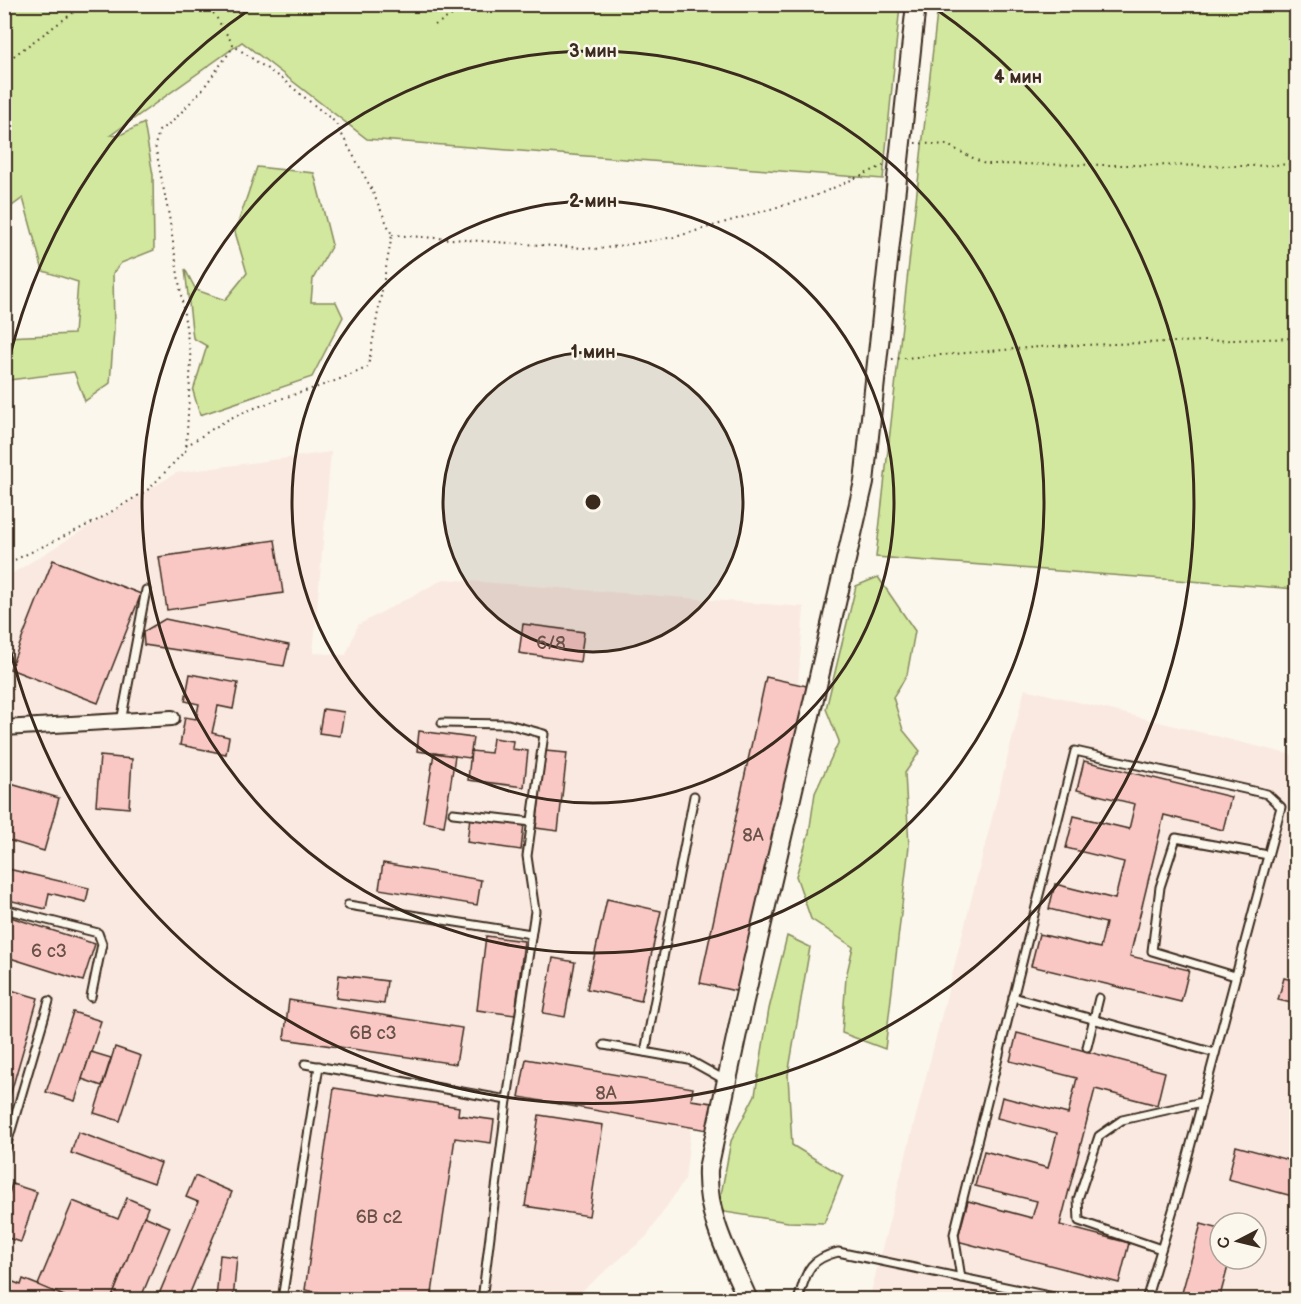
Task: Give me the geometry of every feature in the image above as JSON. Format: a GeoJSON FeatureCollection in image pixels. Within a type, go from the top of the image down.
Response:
{"type":"FeatureCollection","features":[{"type":"Feature","properties":{"kind":"street"},"geometry":{"type":"LineString","coordinates":[[748,1299],[712,1218],[707,1192],[708,1169],[743,1005],[864,482],[916,4]]}},
{"type":"Feature","properties":{"kind":"street"},"geometry":{"type":"LineString","coordinates":[[4,728],[172,718]]}},
{"type":"Feature","properties":{"kind":"lane"},"geometry":{"type":"LineString","coordinates":[[121,722],[146,591]]}},
{"type":"Feature","properties":{"kind":"lane"},"geometry":{"type":"LineString","coordinates":[[442,723],[508,724],[544,734],[527,856],[535,911],[507,1100],[482,1299]]}},
{"type":"Feature","properties":{"kind":"lane"},"geometry":{"type":"LineString","coordinates":[[961,1278],[954,1234],[1075,751],[1267,794],[1281,807],[1202,1102],[1146,1299]]}},
{"type":"Feature","properties":{"kind":"lane"},"geometry":{"type":"LineString","coordinates":[[645,1052],[694,796]]}},
{"type":"Feature","properties":{"kind":"lane"},"geometry":{"type":"LineString","coordinates":[[453,813],[532,822]]}},
{"type":"Feature","properties":{"kind":"lane"},"geometry":{"type":"LineString","coordinates":[[1235,976],[1152,951],[1161,887],[1176,838],[1268,855]]}},
{"type":"Feature","properties":{"kind":"lane"},"geometry":{"type":"LineString","coordinates":[[348,905],[531,934]]}},
{"type":"Feature","properties":{"kind":"lane"},"geometry":{"type":"LineString","coordinates":[[4,909],[98,933],[102,944],[91,997]]}},
{"type":"Feature","properties":{"kind":"lane"},"geometry":{"type":"LineString","coordinates":[[1013,997],[1215,1053]]}},
{"type":"Feature","properties":{"kind":"lane"},"geometry":{"type":"LineString","coordinates":[[1087,1047],[1099,998]]}},
{"type":"Feature","properties":{"kind":"lane"},"geometry":{"type":"LineString","coordinates":[[4,1154],[49,1001]]}},
{"type":"Feature","properties":{"kind":"lane"},"geometry":{"type":"LineString","coordinates":[[604,1045],[689,1060],[728,1081]]}},
{"type":"Feature","properties":{"kind":"lane"},"geometry":{"type":"LineString","coordinates":[[305,1064],[507,1100]]}},
{"type":"Feature","properties":{"kind":"lane"},"geometry":{"type":"LineString","coordinates":[[282,1299],[319,1066]]}},
{"type":"Feature","properties":{"kind":"lane"},"geometry":{"type":"LineString","coordinates":[[1161,1249],[1078,1221],[1078,1199],[1099,1136],[1122,1120],[1202,1102]]}},
{"type":"Feature","properties":{"kind":"lane"},"geometry":{"type":"LineString","coordinates":[[798,1299],[809,1266],[821,1257],[838,1252],[1068,1299]]}},
{"type":"Feature","properties":{"kind":"path"},"geometry":{"type":"LineString","coordinates":[[4,63],[86,4]]}},
{"type":"Feature","properties":{"kind":"path"},"geometry":{"type":"LineString","coordinates":[[186,446],[232,417],[341,380],[368,367],[392,235],[370,186],[335,122],[282,79],[234,46],[208,4]]}},
{"type":"Feature","properties":{"kind":"path"},"geometry":{"type":"LineString","coordinates":[[435,24],[471,4]]}},
{"type":"Feature","properties":{"kind":"path"},"geometry":{"type":"LineString","coordinates":[[4,565],[96,521],[149,489],[186,450],[191,360],[169,216],[154,145],[159,130],[174,120],[202,90],[234,46]]}},
{"type":"Feature","properties":{"kind":"path"},"geometry":{"type":"LineString","coordinates":[[392,235],[599,249],[675,237],[815,196],[876,168],[900,152],[946,145],[985,164],[1251,166],[1296,164]]}},
{"type":"Feature","properties":{"kind":"path"},"geometry":{"type":"LineString","coordinates":[[877,360],[1052,346],[1296,338]]}},
{"type":"Feature","properties":{"kind":"shaded area"},"geometry":{"type":"Polygon","coordinates":[[[331,452],[313,653],[346,655],[358,625],[444,579],[804,607],[798,684],[807,686],[740,992],[733,991],[707,1130],[691,1128],[685,1179],[646,1237],[572,1299],[5,1300],[5,578],[176,473],[331,452]]]}},
{"type":"Feature","properties":{"kind":"shaded area"},"geometry":{"type":"Polygon","coordinates":[[[1025,689],[1296,756],[1296,1299],[869,1300],[1025,689]]]}},
{"type":"Feature","properties":{"kind":"green space"},"geometry":{"type":"Polygon","coordinates":[[[5,4],[900,5],[883,179],[367,139],[242,42],[111,135],[118,136],[144,123],[153,175],[154,250],[121,263],[113,273],[114,330],[110,383],[85,401],[74,372],[9,380],[5,337],[74,334],[78,282],[43,271],[23,198],[5,211],[5,4]]]}},
{"type":"Feature","properties":{"kind":"green space"},"geometry":{"type":"Polygon","coordinates":[[[938,4],[1296,5],[1296,589],[876,557],[938,4]]]}},
{"type":"Feature","properties":{"kind":"green space"},"geometry":{"type":"Polygon","coordinates":[[[257,167],[314,173],[332,245],[313,279],[311,302],[336,302],[343,317],[312,377],[200,415],[193,391],[207,346],[193,338],[185,269],[196,290],[225,300],[247,273],[235,232],[257,167]]]}},
{"type":"Feature","properties":{"kind":"green space"},"geometry":{"type":"Polygon","coordinates":[[[878,577],[915,631],[907,675],[893,697],[903,730],[920,751],[905,773],[909,846],[885,1049],[842,1033],[846,977],[853,947],[811,919],[796,876],[809,833],[815,793],[839,741],[826,709],[856,586],[878,577]]]}},
{"type":"Feature","properties":{"kind":"green space"},"geometry":{"type":"Polygon","coordinates":[[[787,936],[810,947],[788,1075],[792,1145],[843,1176],[824,1223],[788,1222],[718,1211],[731,1141],[755,1095],[769,1009],[787,936]]]}},
{"type":"Feature","properties":{"kind":"building"},"geometry":{"type":"Polygon","coordinates":[[[275,540],[283,593],[167,610],[159,557],[275,540]]]}},
{"type":"Feature","properties":{"kind":"building"},"geometry":{"type":"Polygon","coordinates":[[[53,560],[141,594],[98,703],[10,669],[53,560]]]}},
{"type":"Feature","properties":{"kind":"building"},"geometry":{"type":"Polygon","coordinates":[[[165,619],[289,645],[284,666],[144,645],[143,632],[165,619]]]}},
{"type":"Feature","properties":{"kind":"building"},"geometry":{"type":"Polygon","coordinates":[[[523,624],[584,632],[580,662],[519,653],[523,624]]]}},
{"type":"Feature","properties":{"kind":"building"},"geometry":{"type":"Polygon","coordinates":[[[190,674],[238,683],[233,709],[218,706],[212,733],[229,737],[226,754],[180,745],[185,717],[196,719],[199,704],[185,701],[190,674]]]}},
{"type":"Feature","properties":{"kind":"building"},"geometry":{"type":"Polygon","coordinates":[[[766,677],[807,686],[740,992],[700,983],[766,677]]]}},
{"type":"Feature","properties":{"kind":"building"},"geometry":{"type":"Polygon","coordinates":[[[323,709],[344,712],[340,736],[319,733],[323,709]]]}},
{"type":"Feature","properties":{"kind":"building"},"geometry":{"type":"Polygon","coordinates":[[[419,731],[473,738],[470,758],[417,751],[419,731]]]}},
{"type":"Feature","properties":{"kind":"building"},"geometry":{"type":"Polygon","coordinates":[[[493,738],[513,741],[512,749],[528,751],[524,787],[468,780],[471,751],[491,753],[493,738]]]}},
{"type":"Feature","properties":{"kind":"building"},"geometry":{"type":"Polygon","coordinates":[[[545,751],[567,753],[558,831],[536,828],[545,751]]]}},
{"type":"Feature","properties":{"kind":"building"},"geometry":{"type":"Polygon","coordinates":[[[434,753],[455,756],[444,826],[423,822],[434,753]]]}},
{"type":"Feature","properties":{"kind":"building"},"geometry":{"type":"Polygon","coordinates":[[[100,756],[132,759],[129,808],[96,805],[100,756]]]}},
{"type":"Feature","properties":{"kind":"building"},"geometry":{"type":"Polygon","coordinates":[[[1084,761],[1231,797],[1223,830],[1164,815],[1130,956],[1189,970],[1181,1002],[1031,966],[1039,934],[1100,948],[1106,923],[1049,909],[1055,884],[1115,899],[1124,862],[1066,848],[1074,816],[1129,829],[1135,804],[1077,790],[1084,761]]]}},
{"type":"Feature","properties":{"kind":"building"},"geometry":{"type":"Polygon","coordinates":[[[4,782],[59,798],[44,851],[4,839],[4,782]]]}},
{"type":"Feature","properties":{"kind":"building"},"geometry":{"type":"Polygon","coordinates":[[[470,817],[524,824],[521,850],[467,842],[470,817]]]}},
{"type":"Feature","properties":{"kind":"building"},"geometry":{"type":"Polygon","coordinates":[[[383,863],[481,880],[477,905],[379,889],[383,863]]]}},
{"type":"Feature","properties":{"kind":"building"},"geometry":{"type":"Polygon","coordinates":[[[4,868],[89,888],[86,902],[49,893],[46,909],[4,899],[4,868]]]}},
{"type":"Feature","properties":{"kind":"building"},"geometry":{"type":"Polygon","coordinates":[[[607,899],[661,911],[641,1001],[587,989],[607,899]]]}},
{"type":"Feature","properties":{"kind":"building"},"geometry":{"type":"Polygon","coordinates":[[[4,915],[95,944],[83,981],[10,958],[7,968],[4,967],[4,915]]]}},
{"type":"Feature","properties":{"kind":"building"},"geometry":{"type":"Polygon","coordinates":[[[486,936],[524,941],[515,1015],[477,1010],[486,936]]]}},
{"type":"Feature","properties":{"kind":"building"},"geometry":{"type":"Polygon","coordinates":[[[553,958],[575,962],[565,1017],[543,1013],[553,958]]]}},
{"type":"Feature","properties":{"kind":"building"},"geometry":{"type":"Polygon","coordinates":[[[339,975],[387,981],[384,1004],[336,998],[339,975]]]}},
{"type":"Feature","properties":{"kind":"building"},"geometry":{"type":"Polygon","coordinates":[[[1284,978],[1296,981],[1296,1004],[1278,1000],[1284,978]]]}},
{"type":"Feature","properties":{"kind":"building"},"geometry":{"type":"Polygon","coordinates":[[[4,988],[38,998],[4,1117],[4,988]]]}},
{"type":"Feature","properties":{"kind":"building"},"geometry":{"type":"Polygon","coordinates":[[[289,1000],[462,1028],[456,1064],[284,1039],[289,1000]]]}},
{"type":"Feature","properties":{"kind":"building"},"geometry":{"type":"Polygon","coordinates":[[[73,1012],[101,1021],[75,1101],[46,1092],[73,1012]]]}},
{"type":"Feature","properties":{"kind":"building"},"geometry":{"type":"Polygon","coordinates":[[[1017,1033],[1165,1072],[1157,1105],[1095,1089],[1060,1225],[1129,1243],[1119,1283],[957,1241],[968,1201],[1032,1218],[1037,1201],[975,1186],[984,1151],[1048,1168],[1057,1133],[997,1118],[1002,1097],[1068,1114],[1077,1078],[1010,1061],[1017,1033]]]}},
{"type":"Feature","properties":{"kind":"building"},"geometry":{"type":"Polygon","coordinates":[[[115,1047],[141,1056],[120,1121],[94,1113],[115,1047]]]}},
{"type":"Feature","properties":{"kind":"building"},"geometry":{"type":"Polygon","coordinates":[[[91,1052],[111,1058],[102,1086],[82,1079],[91,1052]]]}},
{"type":"Feature","properties":{"kind":"building"},"geometry":{"type":"Polygon","coordinates":[[[526,1059],[693,1088],[691,1100],[712,1103],[707,1130],[519,1097],[526,1059]]]}},
{"type":"Feature","properties":{"kind":"building"},"geometry":{"type":"Polygon","coordinates":[[[334,1088],[459,1107],[458,1115],[494,1120],[491,1143],[455,1138],[431,1300],[371,1300],[339,1295],[338,1300],[329,1300],[330,1294],[305,1290],[334,1088]]]}},
{"type":"Feature","properties":{"kind":"building"},"geometry":{"type":"Polygon","coordinates":[[[539,1115],[603,1125],[589,1216],[525,1206],[539,1115]]]}},
{"type":"Feature","properties":{"kind":"building"},"geometry":{"type":"Polygon","coordinates":[[[78,1132],[161,1163],[154,1183],[71,1153],[78,1132]]]}},
{"type":"Feature","properties":{"kind":"building"},"geometry":{"type":"Polygon","coordinates":[[[1236,1146],[1296,1162],[1296,1197],[1228,1179],[1236,1146]]]}},
{"type":"Feature","properties":{"kind":"building"},"geometry":{"type":"Polygon","coordinates":[[[195,1176],[232,1192],[187,1300],[159,1300],[157,1299],[198,1202],[186,1197],[195,1176]]]}},
{"type":"Feature","properties":{"kind":"building"},"geometry":{"type":"Polygon","coordinates":[[[12,1184],[37,1192],[21,1242],[4,1237],[4,1209],[12,1184]]]}},
{"type":"Feature","properties":{"kind":"building"},"geometry":{"type":"Polygon","coordinates":[[[127,1198],[148,1207],[111,1300],[73,1300],[38,1285],[73,1201],[118,1219],[127,1198]]]}},
{"type":"Feature","properties":{"kind":"building"},"geometry":{"type":"Polygon","coordinates":[[[144,1216],[170,1227],[140,1300],[111,1300],[144,1216]]]}},
{"type":"Feature","properties":{"kind":"building"},"geometry":{"type":"Polygon","coordinates":[[[1201,1224],[1208,1226],[1208,1271],[1227,1271],[1219,1300],[1180,1300],[1201,1224]]]}},
{"type":"Feature","properties":{"kind":"building"},"geometry":{"type":"Polygon","coordinates":[[[220,1255],[237,1257],[233,1300],[216,1300],[220,1255]]]}},
{"type":"Feature","properties":{"kind":"building"},"geometry":{"type":"Polygon","coordinates":[[[23,1279],[73,1300],[4,1300],[11,1281],[21,1285],[23,1279]]]}}]}
